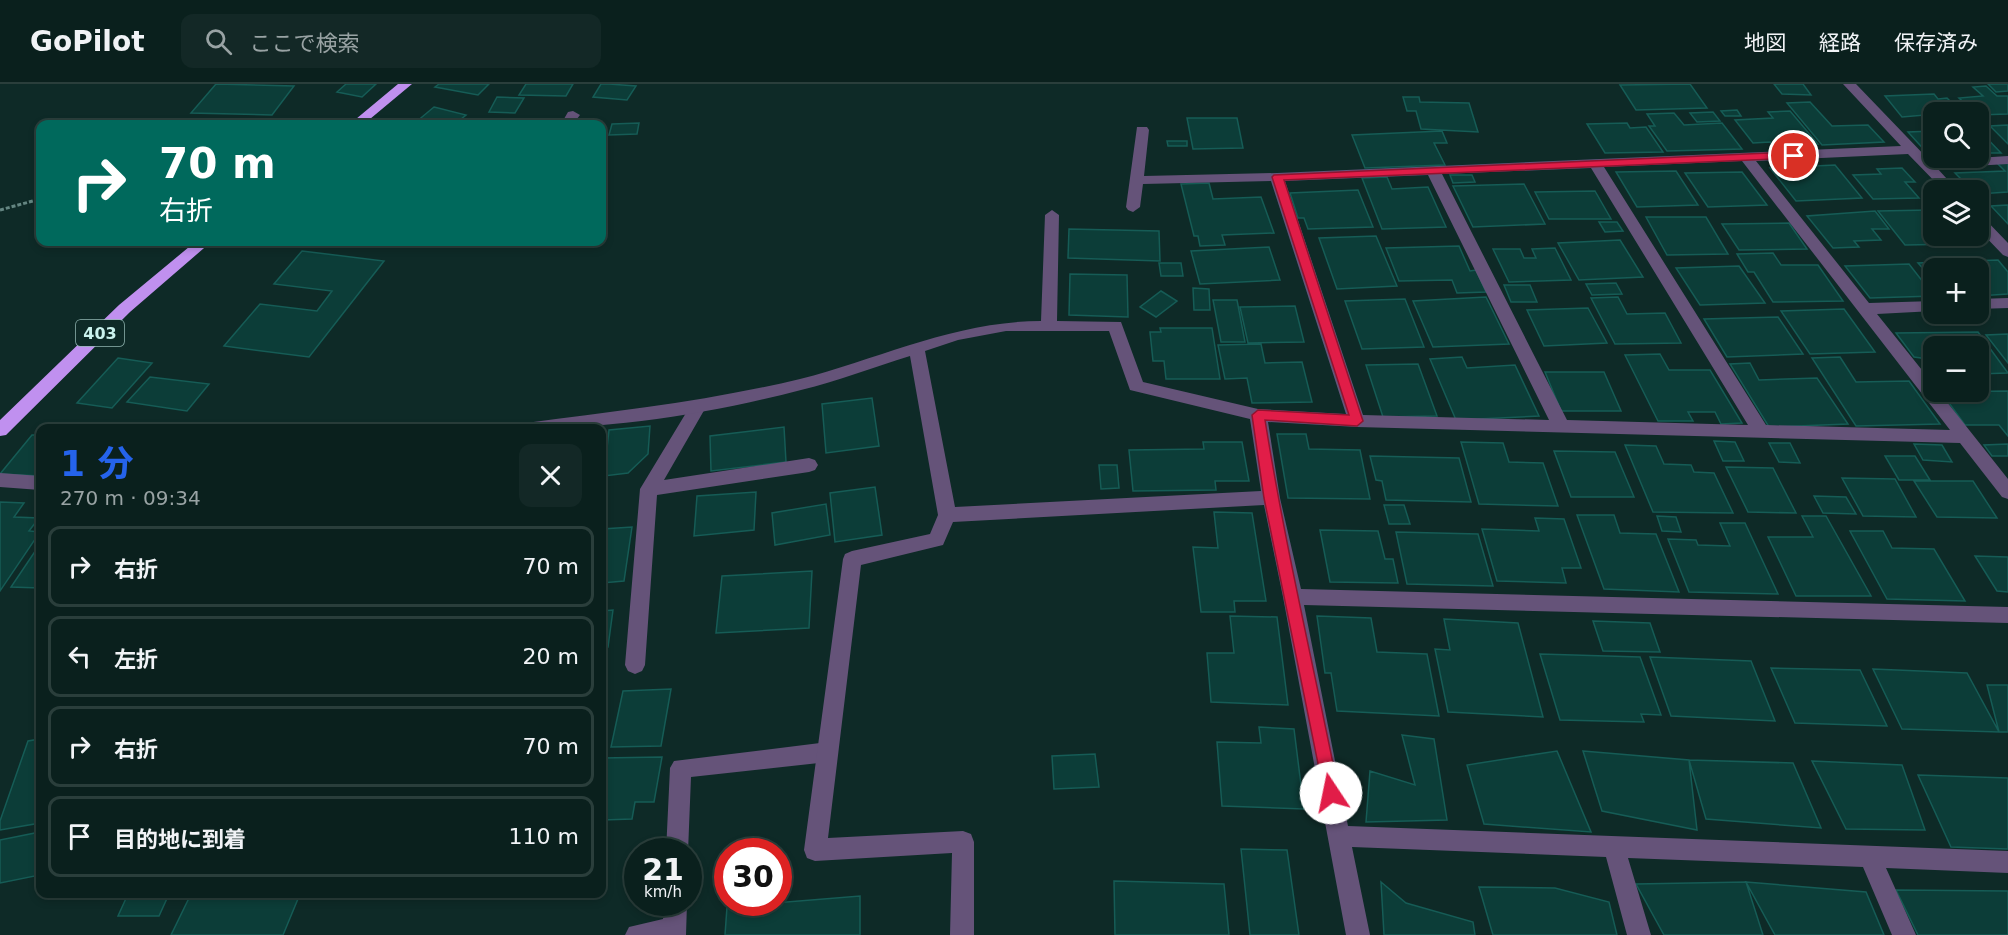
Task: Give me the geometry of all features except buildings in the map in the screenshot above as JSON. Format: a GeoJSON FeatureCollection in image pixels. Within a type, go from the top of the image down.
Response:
{"type":"FeatureCollection","features":[{"type":"Feature","properties":{"kind":"highway"},"geometry":{"type":"LineString","coordinates":[[361,120],[406,84]]}},
{"type":"Feature","properties":{"kind":"highway","name":"403"},"geometry":{"type":"LineString","coordinates":[[0,430],[88,344],[199,246]]}},
{"type":"Feature","properties":{"kind":"street"},"geometry":{"type":"LineString","coordinates":[[1849,84],[1923,162]]}},
{"type":"Feature","properties":{"kind":"street"},"geometry":{"type":"LineString","coordinates":[[1133,207],[1142,130]]}},
{"type":"Feature","properties":{"kind":"street"},"geometry":{"type":"LineString","coordinates":[[1136,180],[1278,177],[1912,150]]}},
{"type":"Feature","properties":{"kind":"street"},"geometry":{"type":"LineString","coordinates":[[1747,158],[2008,492]]}},
{"type":"Feature","properties":{"kind":"street"},"geometry":{"type":"LineString","coordinates":[[1989,161],[2008,160]]}},
{"type":"Feature","properties":{"kind":"street"},"geometry":{"type":"LineString","coordinates":[[1595,164],[1761,431]]}},
{"type":"Feature","properties":{"kind":"street"},"geometry":{"type":"LineString","coordinates":[[1929,168],[1940,180]]}},
{"type":"Feature","properties":{"kind":"street"},"geometry":{"type":"LineString","coordinates":[[1433,171],[1561,426]]}},
{"type":"Feature","properties":{"kind":"street"},"geometry":{"type":"LineString","coordinates":[[1278,177],[1357,421]]}},
{"type":"Feature","properties":{"kind":"street"},"geometry":{"type":"LineString","coordinates":[[1049,325],[1052,215]]}},
{"type":"Feature","properties":{"kind":"street"},"geometry":{"type":"LineString","coordinates":[[1989,232],[2008,252]]}},
{"type":"Feature","properties":{"kind":"street"},"geometry":{"type":"LineString","coordinates":[[1989,304],[2008,303]]}},
{"type":"Feature","properties":{"kind":"street"},"geometry":{"type":"LineString","coordinates":[[1865,309],[1923,306]]}},
{"type":"Feature","properties":{"kind":"street"},"geometry":{"type":"LineString","coordinates":[[565,424],[698,407],[802,384],[916,350],[957,335],[1006,326],[1049,325],[1115,326],[1136,386],[1258,415],[1357,421],[1965,437]]}},
{"type":"Feature","properties":{"kind":"street"},"geometry":{"type":"LineString","coordinates":[[916,350],[947,515],[937,540],[852,560],[815,850],[963,842],[962,935]]}},
{"type":"Feature","properties":{"kind":"street"},"geometry":{"type":"LineString","coordinates":[[635,665],[649,489],[698,407]]}},
{"type":"Feature","properties":{"kind":"street"},"geometry":{"type":"LineString","coordinates":[[1258,415],[1271,498],[1293,597],[1358,935]]}},
{"type":"Feature","properties":{"kind":"street"},"geometry":{"type":"LineString","coordinates":[[649,489],[809,465]]}},
{"type":"Feature","properties":{"kind":"street"},"geometry":{"type":"LineString","coordinates":[[0,480],[36,483]]}},
{"type":"Feature","properties":{"kind":"street"},"geometry":{"type":"LineString","coordinates":[[947,515],[1271,498]]}},
{"type":"Feature","properties":{"kind":"street"},"geometry":{"type":"LineString","coordinates":[[1293,597],[2008,615]]}},
{"type":"Feature","properties":{"kind":"street"},"geometry":{"type":"LineString","coordinates":[[678,838],[681,768],[828,752]]}},
{"type":"Feature","properties":{"kind":"street"},"geometry":{"type":"LineString","coordinates":[[1339,836],[2008,862]]}},
{"type":"Feature","properties":{"kind":"street"},"geometry":{"type":"LineString","coordinates":[[1614,847],[1639,935]]}},
{"type":"Feature","properties":{"kind":"street"},"geometry":{"type":"LineString","coordinates":[[1870,857],[1904,935]]}},
{"type":"Feature","properties":{"kind":"street"},"geometry":{"type":"LineString","coordinates":[[637,935],[674,932],[675,916]]}},
{"type":"Feature","properties":{"kind":"path"},"geometry":{"type":"LineString","coordinates":[[0,210],[36,200]]}},
{"type":"Feature","properties":{"kind":"route"},"geometry":{"type":"LineString","coordinates":[[1331,793],[1293,597],[1271,498],[1258,415],[1357,421],[1278,177],[1794,156]]}}]}
